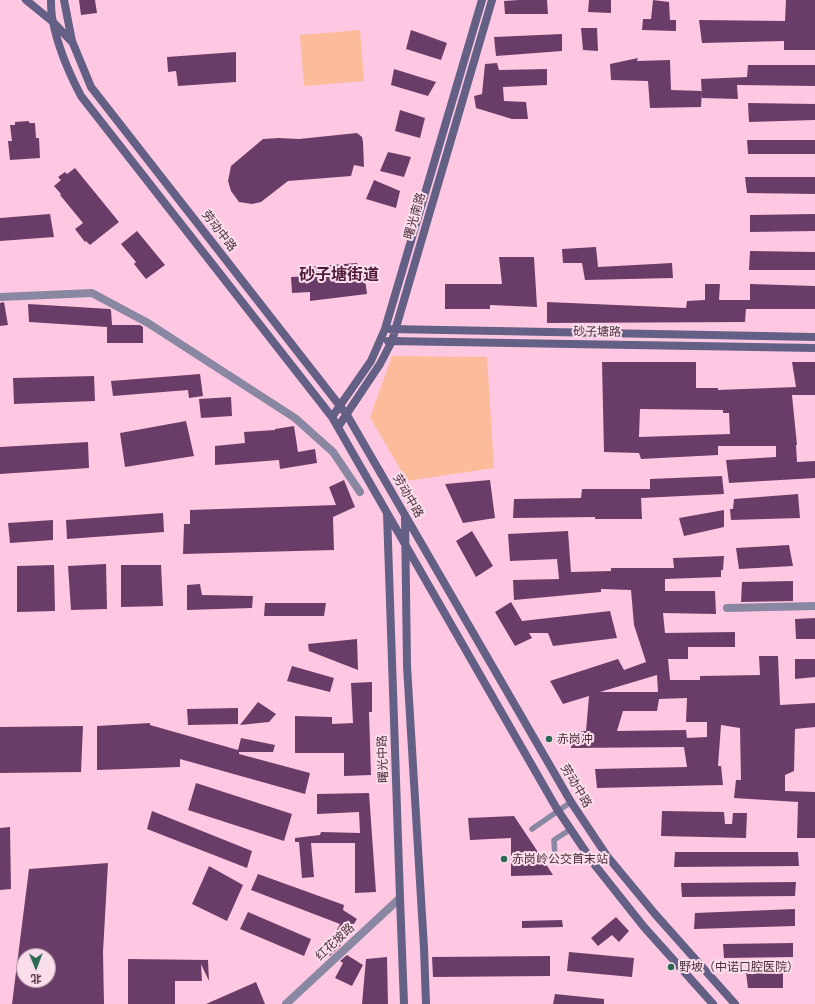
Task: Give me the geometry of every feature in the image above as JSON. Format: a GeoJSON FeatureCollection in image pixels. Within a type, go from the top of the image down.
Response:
{"type":"FeatureCollection","features":[{"type":"Feature","properties":{"kind":"main road"},"geometry":{"type":"LineString","coordinates":[[26,0],[53,22],[72,42]]}},
{"type":"Feature","properties":{"kind":"main road","name":"劳动中路"},"geometry":{"type":"LineString","coordinates":[[51,0],[53,22],[64,57],[81,96],[332,417],[559,811],[594,864],[644,927],[714,1004]]}},
{"type":"Feature","properties":{"kind":"main road","name":"劳动中路"},"geometry":{"type":"LineString","coordinates":[[64,0],[72,42],[91,87],[347,415],[571,802],[607,856],[660,920],[735,1004]]}},
{"type":"Feature","properties":{"kind":"main road","name":"曙光南路"},"geometry":{"type":"LineString","coordinates":[[332,417],[370,361],[385,329],[482,0]]}},
{"type":"Feature","properties":{"kind":"main road","name":"曙光南路"},"geometry":{"type":"LineString","coordinates":[[338,427],[380,364],[392,341],[394,329],[492,0]]}},
{"type":"Feature","properties":{"kind":"main road","name":"砂子塘路"},"geometry":{"type":"LineString","coordinates":[[385,329],[815,337]]}},
{"type":"Feature","properties":{"kind":"main road","name":"砂子塘路"},"geometry":{"type":"LineString","coordinates":[[380,342],[815,348]]}},
{"type":"Feature","properties":{"kind":"main road","name":"曙光中路"},"geometry":{"type":"LineString","coordinates":[[387,512],[404,1004]]}},
{"type":"Feature","properties":{"kind":"main road"},"geometry":{"type":"LineString","coordinates":[[405,515],[407,666],[426,1004]]}},
{"type":"Feature","properties":{"kind":"street"},"geometry":{"type":"LineString","coordinates":[[0,297],[92,293],[141,320],[295,418],[333,452],[360,492]]}},
{"type":"Feature","properties":{"kind":"street"},"geometry":{"type":"LineString","coordinates":[[727,608],[815,606]]}},
{"type":"Feature","properties":{"kind":"street","name":"红花坡路"},"geometry":{"type":"LineString","coordinates":[[286,1004],[400,898]]}},
{"type":"Feature","properties":{"kind":"lane"},"geometry":{"type":"LineString","coordinates":[[532,829],[571,802]]}},
{"type":"Feature","properties":{"kind":"lane"},"geometry":{"type":"LineString","coordinates":[[555,858],[554,840],[571,829]]}},
{"type":"Feature","properties":{"kind":"shaded area"},"geometry":{"type":"Polygon","coordinates":[[[360,30],[364,81],[304,86],[300,35],[360,30]]]}},
{"type":"Feature","properties":{"kind":"shaded area"},"geometry":{"type":"Polygon","coordinates":[[[392,356],[487,357],[494,468],[407,481],[370,417],[392,356]]]}},
{"type":"Feature","properties":{"kind":"building"},"geometry":{"type":"Polygon","coordinates":[[[79,0],[95,0],[97,13],[81,15],[79,0]]]}},
{"type":"Feature","properties":{"kind":"building"},"geometry":{"type":"Polygon","coordinates":[[[547,0],[548,14],[505,14],[504,1],[547,0]]]}},
{"type":"Feature","properties":{"kind":"building"},"geometry":{"type":"Polygon","coordinates":[[[589,0],[611,0],[611,13],[588,12],[589,0]]]}},
{"type":"Feature","properties":{"kind":"building"},"geometry":{"type":"Polygon","coordinates":[[[653,0],[669,2],[670,20],[676,20],[676,31],[642,30],[643,19],[651,19],[653,0]]]}},
{"type":"Feature","properties":{"kind":"building"},"geometry":{"type":"Polygon","coordinates":[[[786,0],[815,0],[815,50],[784,50],[784,41],[702,43],[699,20],[785,21],[786,0]]]}},
{"type":"Feature","properties":{"kind":"building"},"geometry":{"type":"Polygon","coordinates":[[[581,28],[597,28],[598,51],[583,50],[581,28]]]}},
{"type":"Feature","properties":{"kind":"building"},"geometry":{"type":"Polygon","coordinates":[[[411,30],[447,43],[441,60],[406,49],[411,30]]]}},
{"type":"Feature","properties":{"kind":"building"},"geometry":{"type":"Polygon","coordinates":[[[562,34],[562,51],[496,56],[494,37],[562,34]]]}},
{"type":"Feature","properties":{"kind":"building"},"geometry":{"type":"Polygon","coordinates":[[[236,52],[236,82],[178,86],[176,71],[168,72],[167,57],[236,52]]]}},
{"type":"Feature","properties":{"kind":"building"},"geometry":{"type":"Polygon","coordinates":[[[638,58],[637,61],[670,60],[671,90],[702,91],[701,107],[650,108],[648,81],[611,80],[610,64],[638,58]]]}},
{"type":"Feature","properties":{"kind":"building"},"geometry":{"type":"Polygon","coordinates":[[[497,63],[499,70],[547,69],[547,85],[503,87],[504,101],[526,102],[528,119],[512,119],[476,108],[474,96],[482,94],[485,64],[497,63]]]}},
{"type":"Feature","properties":{"kind":"building"},"geometry":{"type":"Polygon","coordinates":[[[748,65],[815,65],[815,86],[737,85],[738,99],[702,98],[701,79],[747,77],[748,65]]]}},
{"type":"Feature","properties":{"kind":"building"},"geometry":{"type":"Polygon","coordinates":[[[394,69],[436,82],[428,96],[391,85],[394,69]]]}},
{"type":"Feature","properties":{"kind":"building"},"geometry":{"type":"Polygon","coordinates":[[[748,103],[815,104],[815,120],[749,122],[748,103]]]}},
{"type":"Feature","properties":{"kind":"building"},"geometry":{"type":"Polygon","coordinates":[[[400,110],[425,118],[420,138],[395,131],[400,110]]]}},
{"type":"Feature","properties":{"kind":"building"},"geometry":{"type":"Polygon","coordinates":[[[29,121],[29,123],[35,123],[36,138],[39,138],[40,158],[10,160],[8,141],[12,141],[10,125],[15,125],[15,122],[29,121]]]}},
{"type":"Feature","properties":{"kind":"building"},"geometry":{"type":"Polygon","coordinates":[[[357,133],[362,137],[364,167],[354,165],[351,176],[288,181],[261,202],[252,204],[239,202],[231,191],[228,181],[231,166],[263,139],[299,139],[357,133]]]}},
{"type":"Feature","properties":{"kind":"building"},"geometry":{"type":"Polygon","coordinates":[[[747,140],[815,140],[815,154],[748,154],[747,140]]]}},
{"type":"Feature","properties":{"kind":"building"},"geometry":{"type":"Polygon","coordinates":[[[388,152],[411,157],[404,177],[380,171],[388,152]]]}},
{"type":"Feature","properties":{"kind":"building"},"geometry":{"type":"Polygon","coordinates":[[[75,168],[119,222],[90,245],[86,241],[85,242],[75,229],[83,223],[54,186],[61,180],[58,177],[65,172],[67,174],[75,168]]]}},
{"type":"Feature","properties":{"kind":"building"},"geometry":{"type":"Polygon","coordinates":[[[745,177],[815,177],[815,194],[747,193],[745,177]]]}},
{"type":"Feature","properties":{"kind":"building"},"geometry":{"type":"Polygon","coordinates":[[[374,180],[400,191],[396,208],[366,199],[374,180]]]}},
{"type":"Feature","properties":{"kind":"building"},"geometry":{"type":"Polygon","coordinates":[[[50,214],[54,237],[0,241],[0,218],[50,214]]]}},
{"type":"Feature","properties":{"kind":"building"},"geometry":{"type":"Polygon","coordinates":[[[815,214],[815,231],[750,232],[750,215],[815,214]]]}},
{"type":"Feature","properties":{"kind":"building"},"geometry":{"type":"Polygon","coordinates":[[[137,231],[165,265],[146,279],[134,264],[136,262],[121,244],[137,231]]]}},
{"type":"Feature","properties":{"kind":"building"},"geometry":{"type":"Polygon","coordinates":[[[596,247],[598,267],[672,263],[673,278],[585,280],[582,263],[563,263],[562,249],[596,247]]]}},
{"type":"Feature","properties":{"kind":"building"},"geometry":{"type":"Polygon","coordinates":[[[750,251],[815,252],[815,270],[749,270],[750,251]]]}},
{"type":"Feature","properties":{"kind":"building"},"geometry":{"type":"Polygon","coordinates":[[[499,257],[534,257],[537,307],[490,305],[490,309],[445,309],[445,284],[502,284],[499,257]]]}},
{"type":"Feature","properties":{"kind":"building"},"geometry":{"type":"Polygon","coordinates":[[[357,263],[359,273],[364,271],[367,294],[310,301],[310,292],[292,293],[291,277],[310,276],[306,267],[357,263]]]}},
{"type":"Feature","properties":{"kind":"building"},"geometry":{"type":"Polygon","coordinates":[[[705,284],[720,284],[719,300],[750,300],[750,284],[815,286],[815,309],[746,309],[745,322],[547,323],[547,302],[686,308],[687,301],[705,300],[705,284]]]}},
{"type":"Feature","properties":{"kind":"building"},"geometry":{"type":"Polygon","coordinates":[[[4,302],[8,325],[0,326],[0,303],[4,302]]]}},
{"type":"Feature","properties":{"kind":"building"},"geometry":{"type":"Polygon","coordinates":[[[28,304],[110,309],[112,325],[140,325],[143,327],[143,343],[107,343],[107,327],[29,322],[28,304]]]}},
{"type":"Feature","properties":{"kind":"building"},"geometry":{"type":"Polygon","coordinates":[[[602,362],[696,362],[696,388],[718,388],[718,390],[796,387],[792,362],[815,362],[815,395],[792,395],[797,445],[797,462],[815,461],[815,478],[729,483],[726,460],[776,457],[776,446],[718,446],[718,455],[641,459],[639,453],[604,452],[602,362]],[[640,409],[639,437],[730,434],[729,413],[723,413],[723,410],[640,409]]]}},
{"type":"Feature","properties":{"kind":"building"},"geometry":{"type":"Polygon","coordinates":[[[200,374],[203,396],[189,398],[188,390],[113,396],[111,381],[200,374]]]}},
{"type":"Feature","properties":{"kind":"building"},"geometry":{"type":"Polygon","coordinates":[[[94,376],[95,401],[14,404],[13,378],[94,376]]]}},
{"type":"Feature","properties":{"kind":"building"},"geometry":{"type":"Polygon","coordinates":[[[231,397],[232,416],[201,418],[199,399],[231,397]]]}},
{"type":"Feature","properties":{"kind":"building"},"geometry":{"type":"Polygon","coordinates":[[[186,421],[194,456],[125,467],[120,433],[186,421]]]}},
{"type":"Feature","properties":{"kind":"building"},"geometry":{"type":"Polygon","coordinates":[[[294,426],[298,452],[315,449],[317,463],[280,469],[279,460],[215,465],[215,446],[245,443],[244,432],[275,430],[294,426]]]}},
{"type":"Feature","properties":{"kind":"building"},"geometry":{"type":"Polygon","coordinates":[[[88,442],[89,468],[0,474],[0,447],[88,442]]]}},
{"type":"Feature","properties":{"kind":"building"},"geometry":{"type":"Polygon","coordinates":[[[722,476],[724,494],[641,498],[642,519],[595,519],[595,517],[513,518],[514,499],[581,498],[582,489],[650,489],[650,479],[722,476]]]}},
{"type":"Feature","properties":{"kind":"building"},"geometry":{"type":"Polygon","coordinates":[[[344,480],[355,507],[333,517],[334,550],[183,554],[184,524],[190,524],[190,510],[336,505],[329,487],[344,480]]]}},
{"type":"Feature","properties":{"kind":"building"},"geometry":{"type":"Polygon","coordinates":[[[490,480],[495,518],[463,523],[445,484],[490,480]]]}},
{"type":"Feature","properties":{"kind":"building"},"geometry":{"type":"Polygon","coordinates":[[[798,494],[800,518],[731,520],[730,509],[733,509],[734,499],[798,494]]]}},
{"type":"Feature","properties":{"kind":"building"},"geometry":{"type":"Polygon","coordinates":[[[724,510],[724,527],[684,536],[679,518],[724,510]]]}},
{"type":"Feature","properties":{"kind":"building"},"geometry":{"type":"Polygon","coordinates":[[[163,513],[164,532],[67,539],[66,520],[163,513]]]}},
{"type":"Feature","properties":{"kind":"building"},"geometry":{"type":"Polygon","coordinates":[[[53,520],[53,540],[10,543],[8,523],[53,520]]]}},
{"type":"Feature","properties":{"kind":"building"},"geometry":{"type":"Polygon","coordinates":[[[472,531],[493,566],[476,577],[456,541],[472,531]]]}},
{"type":"Feature","properties":{"kind":"building"},"geometry":{"type":"Polygon","coordinates":[[[568,531],[571,572],[611,571],[611,568],[674,568],[673,558],[724,556],[721,577],[665,579],[665,591],[715,591],[716,614],[663,613],[665,633],[735,632],[735,647],[688,647],[688,659],[668,659],[670,680],[700,680],[700,676],[760,675],[759,656],[778,656],[780,705],[815,703],[815,727],[795,729],[794,771],[785,775],[785,791],[815,792],[815,838],[797,838],[798,802],[734,798],[736,780],[741,780],[740,728],[721,725],[718,766],[721,766],[723,785],[597,788],[595,769],[687,767],[684,747],[571,748],[571,732],[586,731],[589,696],[563,704],[550,681],[618,659],[624,670],[646,662],[634,625],[631,590],[601,589],[601,592],[514,600],[513,580],[559,579],[557,559],[510,561],[508,534],[568,531]],[[657,675],[600,692],[658,692],[657,675]],[[687,698],[659,699],[657,711],[623,711],[617,731],[686,730],[687,738],[707,737],[707,722],[686,722],[687,698]]]}},
{"type":"Feature","properties":{"kind":"building"},"geometry":{"type":"Polygon","coordinates":[[[789,545],[793,566],[739,569],[736,548],[789,545]]]}},
{"type":"Feature","properties":{"kind":"building"},"geometry":{"type":"Polygon","coordinates":[[[106,564],[107,609],[71,610],[68,566],[106,564]]]}},
{"type":"Feature","properties":{"kind":"building"},"geometry":{"type":"Polygon","coordinates":[[[54,565],[55,611],[17,612],[17,566],[54,565]]]}},
{"type":"Feature","properties":{"kind":"building"},"geometry":{"type":"Polygon","coordinates":[[[121,565],[161,565],[163,606],[121,607],[121,565]]]}},
{"type":"Feature","properties":{"kind":"building"},"geometry":{"type":"Polygon","coordinates":[[[793,581],[793,601],[741,602],[742,582],[793,581]]]}},
{"type":"Feature","properties":{"kind":"building"},"geometry":{"type":"Polygon","coordinates":[[[200,584],[202,595],[253,596],[252,608],[187,610],[187,585],[200,584]]]}},
{"type":"Feature","properties":{"kind":"building"},"geometry":{"type":"Polygon","coordinates":[[[511,602],[522,621],[610,611],[617,638],[553,646],[548,633],[529,633],[532,638],[515,646],[495,612],[511,602]]]}},
{"type":"Feature","properties":{"kind":"building"},"geometry":{"type":"Polygon","coordinates":[[[265,603],[326,603],[324,616],[264,616],[265,603]]]}},
{"type":"Feature","properties":{"kind":"building"},"geometry":{"type":"Polygon","coordinates":[[[815,618],[815,639],[796,639],[795,619],[815,618]]]}},
{"type":"Feature","properties":{"kind":"building"},"geometry":{"type":"Polygon","coordinates":[[[357,639],[358,670],[309,651],[308,644],[357,639]]]}},
{"type":"Feature","properties":{"kind":"building"},"geometry":{"type":"Polygon","coordinates":[[[795,659],[815,659],[815,677],[795,679],[795,659]]]}},
{"type":"Feature","properties":{"kind":"building"},"geometry":{"type":"Polygon","coordinates":[[[292,666],[334,678],[330,692],[287,681],[292,666]]]}},
{"type":"Feature","properties":{"kind":"building"},"geometry":{"type":"Polygon","coordinates":[[[372,682],[372,712],[369,712],[371,775],[344,776],[344,753],[295,753],[295,716],[332,717],[332,724],[353,723],[351,683],[372,682]]]}},
{"type":"Feature","properties":{"kind":"building"},"geometry":{"type":"Polygon","coordinates":[[[258,702],[276,714],[269,722],[240,725],[258,702]]]}},
{"type":"Feature","properties":{"kind":"building"},"geometry":{"type":"Polygon","coordinates":[[[238,708],[238,724],[188,725],[187,709],[238,708]]]}},
{"type":"Feature","properties":{"kind":"building"},"geometry":{"type":"Polygon","coordinates":[[[150,723],[150,725],[238,750],[241,738],[275,745],[273,752],[239,752],[239,754],[310,773],[305,794],[180,759],[180,767],[97,770],[97,726],[150,723]]]}},
{"type":"Feature","properties":{"kind":"building"},"geometry":{"type":"Polygon","coordinates":[[[83,726],[81,772],[0,773],[0,727],[83,726]]]}},
{"type":"Feature","properties":{"kind":"building"},"geometry":{"type":"Polygon","coordinates":[[[196,783],[292,814],[284,841],[188,810],[196,783]]]}},
{"type":"Feature","properties":{"kind":"building"},"geometry":{"type":"Polygon","coordinates":[[[369,793],[376,892],[355,893],[355,843],[311,843],[314,877],[302,878],[299,842],[295,842],[295,838],[320,835],[321,832],[360,833],[359,812],[317,814],[317,794],[369,793]]]}},
{"type":"Feature","properties":{"kind":"building"},"geometry":{"type":"Polygon","coordinates":[[[152,811],[252,851],[247,868],[147,829],[152,811]]]}},
{"type":"Feature","properties":{"kind":"building"},"geometry":{"type":"Polygon","coordinates":[[[662,811],[724,812],[725,824],[732,824],[733,813],[747,813],[746,838],[661,836],[662,811]]]}},
{"type":"Feature","properties":{"kind":"building"},"geometry":{"type":"Polygon","coordinates":[[[514,816],[553,875],[511,876],[511,838],[470,840],[468,818],[514,816]]]}},
{"type":"Feature","properties":{"kind":"building"},"geometry":{"type":"Polygon","coordinates":[[[10,827],[11,889],[0,890],[0,828],[10,827]]]}},
{"type":"Feature","properties":{"kind":"building"},"geometry":{"type":"Polygon","coordinates":[[[675,852],[798,852],[799,866],[674,867],[675,852]]]}},
{"type":"Feature","properties":{"kind":"building"},"geometry":{"type":"Polygon","coordinates":[[[108,863],[103,952],[104,1004],[12,1004],[16,972],[16,988],[56,988],[56,948],[19,948],[29,869],[108,863]]]}},
{"type":"Feature","properties":{"kind":"building"},"geometry":{"type":"Polygon","coordinates":[[[209,866],[243,885],[227,921],[192,904],[209,866]]]}},
{"type":"Feature","properties":{"kind":"building"},"geometry":{"type":"Polygon","coordinates":[[[258,874],[344,905],[343,910],[357,919],[340,946],[330,956],[324,953],[340,924],[251,890],[258,874]]]}},
{"type":"Feature","properties":{"kind":"building"},"geometry":{"type":"Polygon","coordinates":[[[796,882],[795,896],[682,897],[681,883],[796,882]]]}},
{"type":"Feature","properties":{"kind":"building"},"geometry":{"type":"Polygon","coordinates":[[[795,909],[795,926],[694,929],[695,913],[795,909]]]}},
{"type":"Feature","properties":{"kind":"building"},"geometry":{"type":"Polygon","coordinates":[[[248,912],[311,939],[304,956],[240,929],[248,912]]]}},
{"type":"Feature","properties":{"kind":"building"},"geometry":{"type":"Polygon","coordinates":[[[616,917],[629,931],[619,942],[612,935],[598,946],[591,938],[616,917]]]}},
{"type":"Feature","properties":{"kind":"building"},"geometry":{"type":"Polygon","coordinates":[[[562,920],[563,927],[522,928],[522,921],[562,920]]]}},
{"type":"Feature","properties":{"kind":"building"},"geometry":{"type":"Polygon","coordinates":[[[793,943],[793,957],[724,958],[723,944],[793,943]]]}},
{"type":"Feature","properties":{"kind":"building"},"geometry":{"type":"Polygon","coordinates":[[[569,952],[634,958],[632,977],[567,971],[569,952]]]}},
{"type":"Feature","properties":{"kind":"building"},"geometry":{"type":"Polygon","coordinates":[[[347,955],[363,965],[352,986],[335,978],[343,963],[340,961],[347,955]]]}},
{"type":"Feature","properties":{"kind":"building"},"geometry":{"type":"Polygon","coordinates":[[[550,956],[550,976],[433,977],[432,957],[550,956]]]}},
{"type":"Feature","properties":{"kind":"building"},"geometry":{"type":"Polygon","coordinates":[[[387,957],[388,1004],[362,1004],[366,959],[387,957]]]}},
{"type":"Feature","properties":{"kind":"building"},"geometry":{"type":"Polygon","coordinates":[[[128,959],[208,960],[209,981],[201,964],[202,981],[175,981],[175,1004],[128,1004],[128,959]]]}},
{"type":"Feature","properties":{"kind":"building"},"geometry":{"type":"Polygon","coordinates":[[[783,971],[783,988],[748,988],[746,972],[783,971]]]}},
{"type":"Feature","properties":{"kind":"building"},"geometry":{"type":"Polygon","coordinates":[[[256,982],[265,1004],[206,1004],[256,982]]]}},
{"type":"Feature","properties":{"kind":"building"},"geometry":{"type":"Polygon","coordinates":[[[555,994],[604,999],[604,1004],[553,1004],[555,994]]]}},
{"type":"Feature","properties":{"kind":"place","name":"赤岗冲"},"geometry":{"type":"Point","coordinates":[549,739]}},
{"type":"Feature","properties":{"kind":"place","name":"赤岗岭公交首末站"},"geometry":{"type":"Point","coordinates":[504,859]}},
{"type":"Feature","properties":{"kind":"place","name":"野坡（中诺口腔医院）"},"geometry":{"type":"Point","coordinates":[671,967]}},
{"type":"Feature","properties":{"kind":"district","name":"砂子塘街道"},"geometry":{"type":"Point","coordinates":[339,275]}}]}
